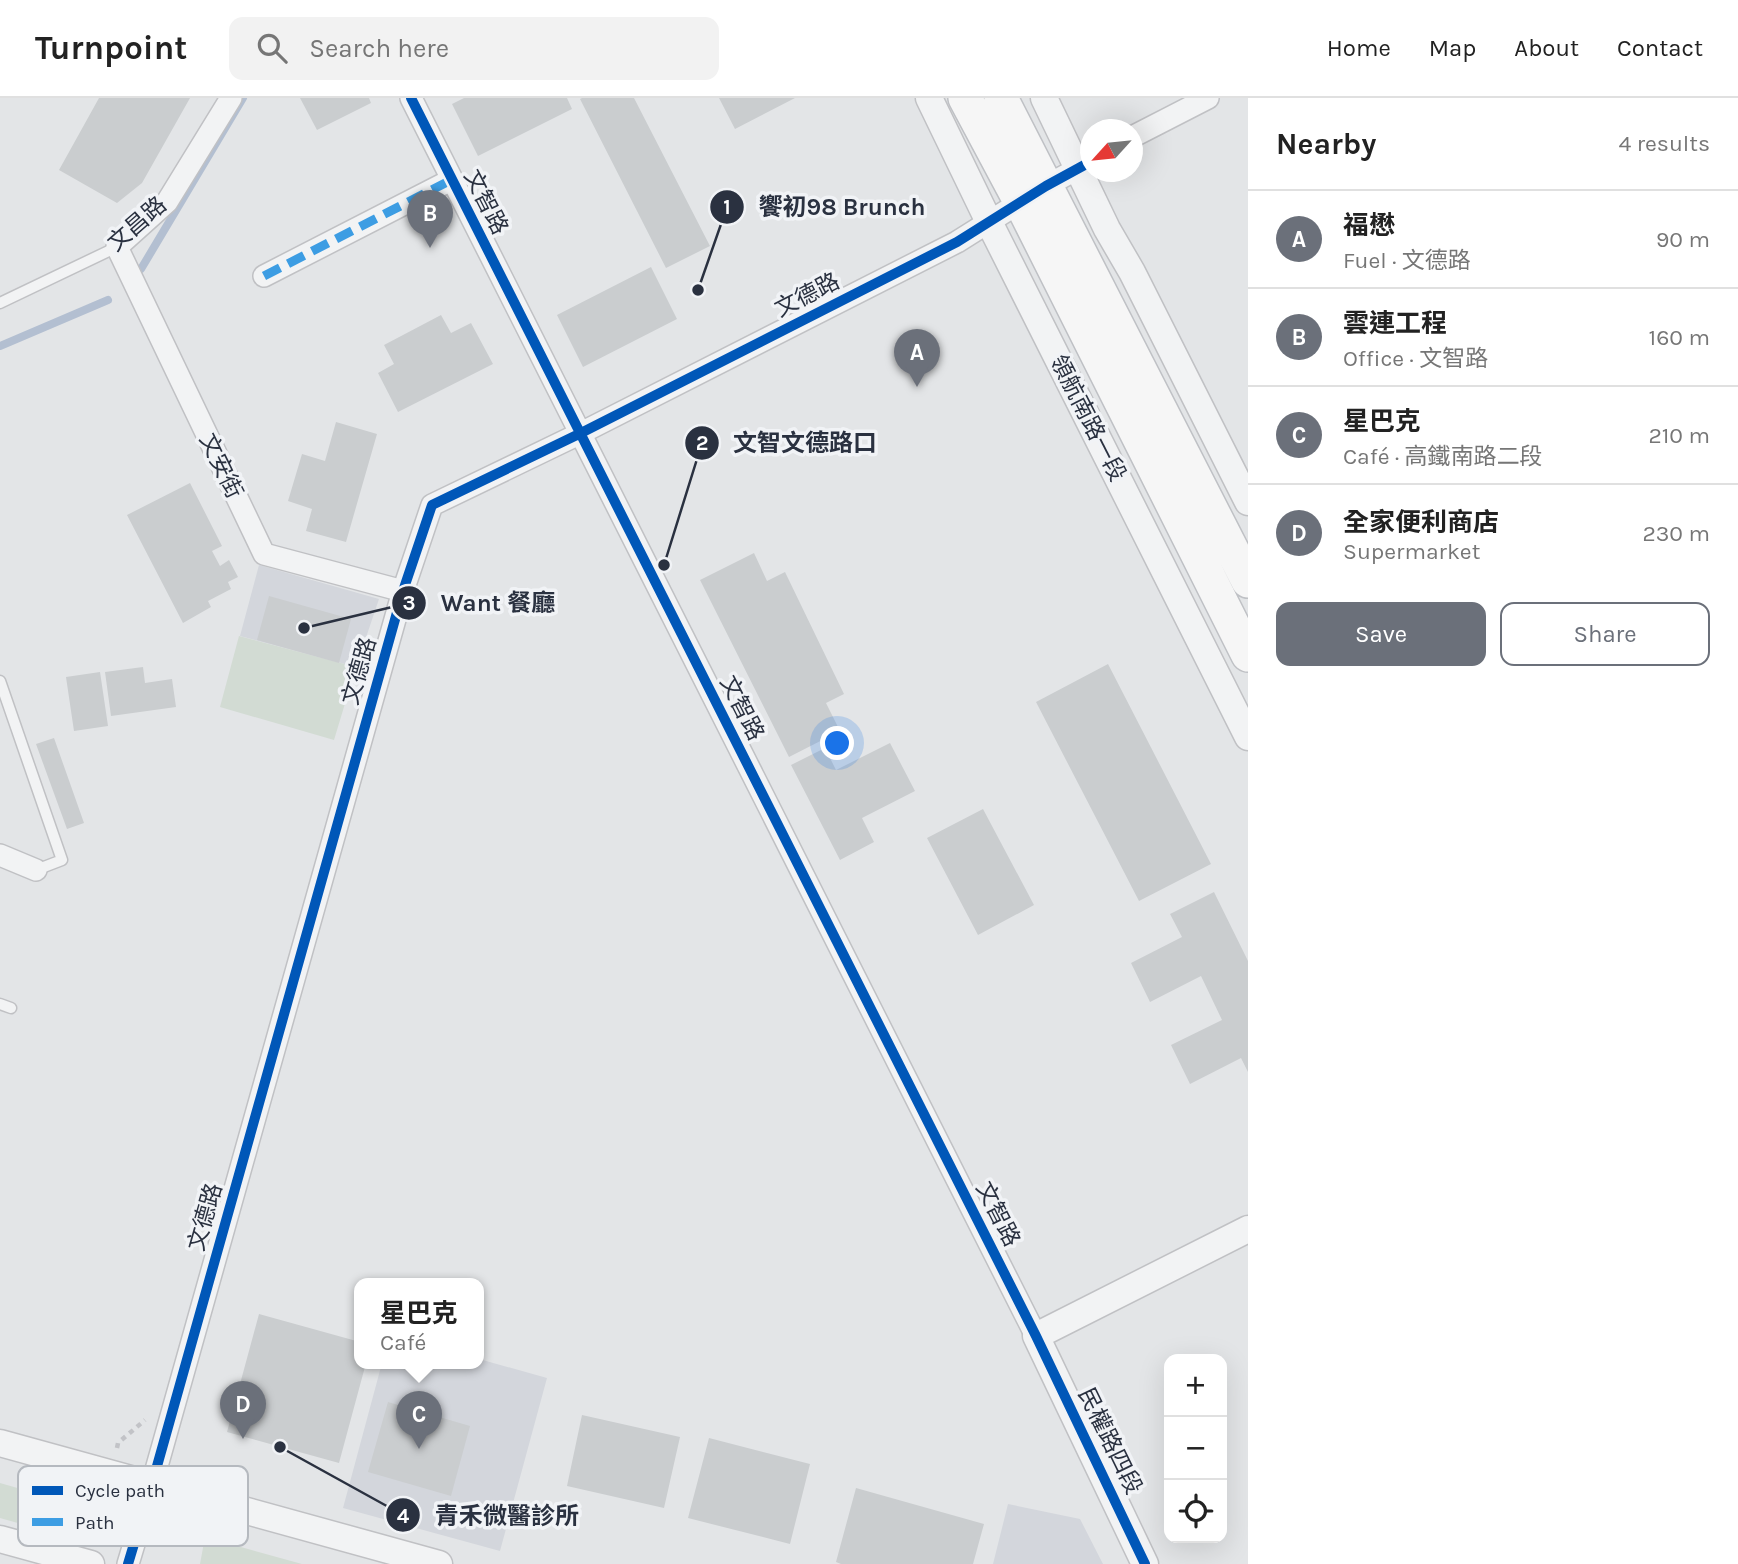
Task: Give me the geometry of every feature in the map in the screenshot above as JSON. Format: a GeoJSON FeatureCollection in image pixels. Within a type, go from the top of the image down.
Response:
{"type":"FeatureCollection","features":[{"type":"Feature","properties":{"kind":"main road","name":"領航南路一段"},"geometry":{"type":"LineString","coordinates":[[965,98],[1034,195],[1248,581]]}},
{"type":"Feature","properties":{"kind":"main road","name":"領航南路一段"},"geometry":{"type":"LineString","coordinates":[[1002,98],[1034,195],[1248,655]]}},
{"type":"Feature","properties":{"kind":"street","name":"文昌路"},"geometry":{"type":"LineString","coordinates":[[117,247],[167,201],[231,98]]}},
{"type":"Feature","properties":{"kind":"street","name":"文智路"},"geometry":{"type":"LineString","coordinates":[[411,98],[1036,1336]]}},
{"type":"Feature","properties":{"kind":"street","name":"領航南路一段"},"geometry":{"type":"LineString","coordinates":[[929,98],[1248,737]]}},
{"type":"Feature","properties":{"kind":"street"},"geometry":{"type":"LineString","coordinates":[[1044,98],[1080,158]]}},
{"type":"Feature","properties":{"kind":"street"},"geometry":{"type":"LineString","coordinates":[[1143,131],[1208,98]]}},
{"type":"Feature","properties":{"kind":"street","name":"文德路"},"geometry":{"type":"LineString","coordinates":[[157,1466],[403,591],[432,505],[579,434],[957,242],[1080,169]]}},
{"type":"Feature","properties":{"kind":"street"},"geometry":{"type":"LineString","coordinates":[[264,276],[451,180]]}},
{"type":"Feature","properties":{"kind":"street"},"geometry":{"type":"LineString","coordinates":[[1091,182],[1107,229],[1132,272],[1248,502]]}},
{"type":"Feature","properties":{"kind":"street","name":"文安街"},"geometry":{"type":"LineString","coordinates":[[117,247],[264,554],[403,591]]}},
{"type":"Feature","properties":{"kind":"street"},"geometry":{"type":"LineString","coordinates":[[0,855],[36,870]]}},
{"type":"Feature","properties":{"kind":"street"},"geometry":{"type":"LineString","coordinates":[[1036,1336],[1248,1229]]}},
{"type":"Feature","properties":{"kind":"street","name":"民權路四段"},"geometry":{"type":"LineString","coordinates":[[1036,1336],[1145,1564]]}},
{"type":"Feature","properties":{"kind":"street"},"geometry":{"type":"LineString","coordinates":[[0,1443],[85,1466]]}},
{"type":"Feature","properties":{"kind":"street"},"geometry":{"type":"LineString","coordinates":[[248,1511],[439,1564]]}},
{"type":"Feature","properties":{"kind":"street"},"geometry":{"type":"LineString","coordinates":[[0,1539],[18,1544]]}},
{"type":"Feature","properties":{"kind":"street"},"geometry":{"type":"LineString","coordinates":[[25,1546],[91,1564]]}},
{"type":"Feature","properties":{"kind":"street","name":"文德路"},"geometry":{"type":"LineString","coordinates":[[128,1564],[133,1546]]}},
{"type":"Feature","properties":{"kind":"lane","name":"文昌路"},"geometry":{"type":"LineString","coordinates":[[0,303],[117,247]]}},
{"type":"Feature","properties":{"kind":"lane"},"geometry":{"type":"LineString","coordinates":[[0,681],[62,860],[36,870]]}},
{"type":"Feature","properties":{"kind":"lane"},"geometry":{"type":"LineString","coordinates":[[0,1003],[11,1008]]}},
{"type":"Feature","properties":{"kind":"path"},"geometry":{"type":"LineString","coordinates":[[113,1466],[118,1443]]}},
{"type":"Feature","properties":{"kind":"path"},"geometry":{"type":"LineString","coordinates":[[91,1564],[95,1546]]}},
{"type":"Feature","properties":{"kind":"shaded area"},"geometry":{"type":"Polygon","coordinates":[[[259,565],[379,599],[356,667],[240,636],[259,565]]]}},
{"type":"Feature","properties":{"kind":"shaded area"},"geometry":{"type":"Polygon","coordinates":[[[239,636],[356,667],[334,740],[220,707],[239,636]]]}},
{"type":"Feature","properties":{"kind":"shaded area"},"geometry":{"type":"Polygon","coordinates":[[[484,1360],[547,1378],[500,1551],[343,1508],[380,1369],[484,1369],[484,1360]]]}},
{"type":"Feature","properties":{"kind":"shaded area"},"geometry":{"type":"Polygon","coordinates":[[[0,1483],[18,1488],[18,1523],[0,1518],[0,1483]]]}},
{"type":"Feature","properties":{"kind":"shaded area"},"geometry":{"type":"Polygon","coordinates":[[[1008,1504],[1080,1519],[1103,1564],[993,1564],[1008,1504]]]}},
{"type":"Feature","properties":{"kind":"shaded area"},"geometry":{"type":"Polygon","coordinates":[[[203,1546],[237,1546],[302,1564],[200,1564],[203,1546]]]}},
{"type":"Feature","properties":{"kind":"building"},"geometry":{"type":"Polygon","coordinates":[[[99,98],[190,98],[142,183],[117,203],[59,170],[99,98]]]}},
{"type":"Feature","properties":{"kind":"building"},"geometry":{"type":"Polygon","coordinates":[[[300,98],[369,98],[371,103],[317,130],[300,98]]]}},
{"type":"Feature","properties":{"kind":"building"},"geometry":{"type":"Polygon","coordinates":[[[464,98],[567,98],[572,109],[478,156],[452,104],[464,98]]]}},
{"type":"Feature","properties":{"kind":"building"},"geometry":{"type":"Polygon","coordinates":[[[634,98],[710,246],[666,268],[580,99],[634,98]]]}},
{"type":"Feature","properties":{"kind":"building"},"geometry":{"type":"Polygon","coordinates":[[[719,98],[795,98],[735,129],[719,98]]]}},
{"type":"Feature","properties":{"kind":"building"},"geometry":{"type":"Polygon","coordinates":[[[651,267],[677,319],[583,367],[557,315],[651,267]]]}},
{"type":"Feature","properties":{"kind":"building"},"geometry":{"type":"Polygon","coordinates":[[[441,315],[451,333],[471,323],[493,364],[398,412],[378,373],[394,364],[384,345],[441,315]]]}},
{"type":"Feature","properties":{"kind":"building"},"geometry":{"type":"Polygon","coordinates":[[[336,422],[377,434],[346,542],[306,531],[312,509],[288,501],[302,454],[325,461],[336,422]]]}},
{"type":"Feature","properties":{"kind":"building"},"geometry":{"type":"Polygon","coordinates":[[[190,483],[222,546],[212,551],[220,566],[229,560],[238,577],[228,582],[231,589],[208,601],[211,607],[183,623],[127,515],[190,483]]]}},
{"type":"Feature","properties":{"kind":"building"},"geometry":{"type":"Polygon","coordinates":[[[754,553],[767,581],[785,572],[844,694],[826,703],[840,731],[789,757],[700,580],[754,553]]]}},
{"type":"Feature","properties":{"kind":"building"},"geometry":{"type":"Polygon","coordinates":[[[269,596],[351,619],[339,663],[257,640],[269,596]]]}},
{"type":"Feature","properties":{"kind":"building"},"geometry":{"type":"Polygon","coordinates":[[[1108,664],[1211,864],[1139,901],[1036,702],[1108,664]]]}},
{"type":"Feature","properties":{"kind":"building"},"geometry":{"type":"Polygon","coordinates":[[[143,667],[145,683],[172,679],[176,707],[111,716],[105,672],[143,667]]]}},
{"type":"Feature","properties":{"kind":"building"},"geometry":{"type":"Polygon","coordinates":[[[100,672],[108,726],[74,731],[66,677],[100,672]]]}},
{"type":"Feature","properties":{"kind":"building"},"geometry":{"type":"Polygon","coordinates":[[[54,738],[84,823],[67,829],[36,744],[54,738]]]}},
{"type":"Feature","properties":{"kind":"building"},"geometry":{"type":"Polygon","coordinates":[[[890,743],[915,791],[862,818],[874,842],[840,860],[791,765],[825,748],[836,770],[890,743]]]}},
{"type":"Feature","properties":{"kind":"building"},"geometry":{"type":"Polygon","coordinates":[[[983,809],[1034,905],[978,935],[927,838],[983,809]]]}},
{"type":"Feature","properties":{"kind":"building"},"geometry":{"type":"Polygon","coordinates":[[[1214,892],[1248,961],[1248,1072],[1241,1058],[1190,1084],[1171,1045],[1222,1020],[1201,976],[1150,1002],[1131,963],[1182,937],[1170,914],[1214,892]]]}},
{"type":"Feature","properties":{"kind":"building"},"geometry":{"type":"Polygon","coordinates":[[[259,1314],[354,1340],[354,1369],[364,1369],[339,1463],[227,1432],[259,1314]]]}},
{"type":"Feature","properties":{"kind":"building"},"geometry":{"type":"Polygon","coordinates":[[[388,1402],[470,1426],[451,1496],[368,1472],[388,1402]]]}},
{"type":"Feature","properties":{"kind":"building"},"geometry":{"type":"Polygon","coordinates":[[[582,1415],[680,1437],[664,1508],[567,1486],[582,1415]]]}},
{"type":"Feature","properties":{"kind":"building"},"geometry":{"type":"Polygon","coordinates":[[[709,1438],[810,1464],[790,1544],[688,1518],[709,1438]]]}},
{"type":"Feature","properties":{"kind":"building"},"geometry":{"type":"Polygon","coordinates":[[[856,1488],[984,1524],[973,1564],[836,1562],[856,1488]]]}},
{"type":"Feature","properties":{"kind":"waterway"},"geometry":{"type":"LineString","coordinates":[[141,269],[243,98]]}},
{"type":"Feature","properties":{"kind":"waterway"},"geometry":{"type":"LineString","coordinates":[[0,346],[108,300]]}},
{"type":"Feature","properties":{"kind":"marked path"},"geometry":{"type":"LineString","coordinates":[[264,276],[451,180]]}},
{"type":"Feature","properties":{"kind":"cycle path"},"geometry":{"type":"LineString","coordinates":[[411,98],[1036,1336],[1145,1564]]}},
{"type":"Feature","properties":{"kind":"cycle path"},"geometry":{"type":"LineString","coordinates":[[157,1466],[403,591],[432,505],[579,434],[957,242],[1080,167]]}},
{"type":"Feature","properties":{"kind":"cycle path"},"geometry":{"type":"LineString","coordinates":[[128,1564],[133,1546]]}},
{"type":"Feature","properties":{"kind":"place","name":"雲連工程"},"geometry":{"type":"Point","coordinates":[430,248]}},
{"type":"Feature","properties":{"kind":"place","name":"饗初98 Brunch"},"geometry":{"type":"Point","coordinates":[698,290]}},
{"type":"Feature","properties":{"kind":"place","name":"福懋"},"geometry":{"type":"Point","coordinates":[917,387]}},
{"type":"Feature","properties":{"kind":"place","name":"文智文德路口"},"geometry":{"type":"Point","coordinates":[664,565]}},
{"type":"Feature","properties":{"kind":"place","name":"Want 餐廳"},"geometry":{"type":"Point","coordinates":[304,628]}},
{"type":"Feature","properties":{"kind":"place","name":"全家便利商店"},"geometry":{"type":"Point","coordinates":[243,1439]}},
{"type":"Feature","properties":{"kind":"place","name":"青禾微醫診所"},"geometry":{"type":"Point","coordinates":[280,1447]}},
{"type":"Feature","properties":{"kind":"place","name":"星巴克"},"geometry":{"type":"Point","coordinates":[419,1449]}}]}
